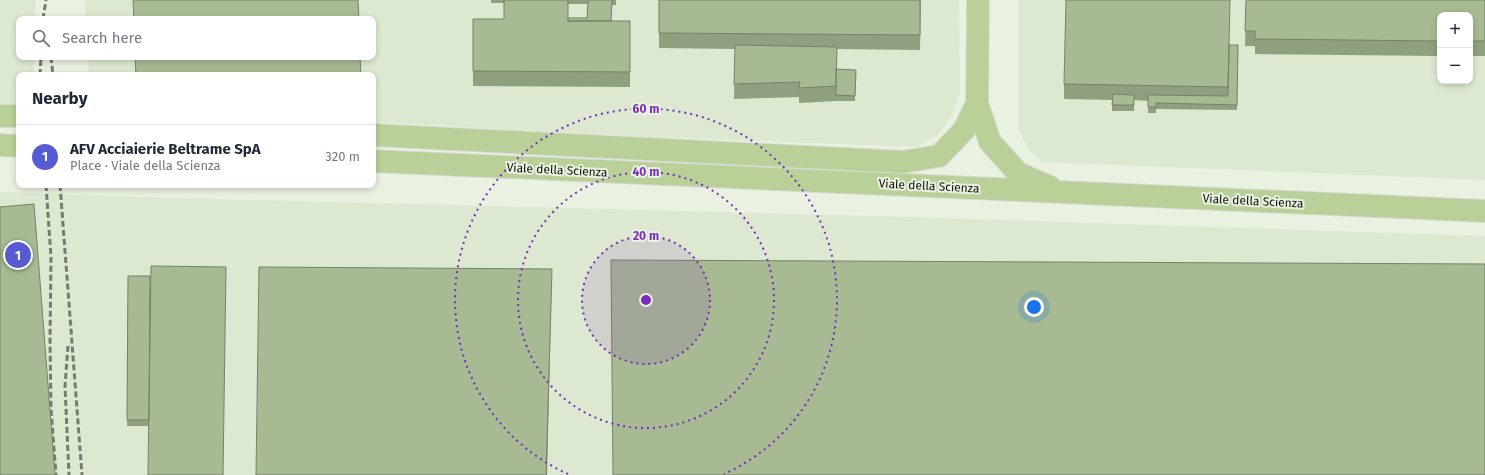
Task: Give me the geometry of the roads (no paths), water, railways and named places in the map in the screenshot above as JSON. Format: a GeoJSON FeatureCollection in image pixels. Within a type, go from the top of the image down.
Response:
{"type":"FeatureCollection","features":[{"type":"Feature","properties":{"kind":"main road"},"geometry":{"type":"LineString","coordinates":[[978,0],[977,103],[990,142],[1018,173],[1060,192]]}},
{"type":"Feature","properties":{"kind":"main road","name":"Viale della Scienza"},"geometry":{"type":"LineString","coordinates":[[376,134],[903,162],[939,156],[964,130],[977,103]]}},
{"type":"Feature","properties":{"kind":"main road"},"geometry":{"type":"LineString","coordinates":[[0,116],[16,116]]}},
{"type":"Feature","properties":{"kind":"main road"},"geometry":{"type":"LineString","coordinates":[[0,145],[16,146]]}},
{"type":"Feature","properties":{"kind":"main road","name":"Viale della Scienza"},"geometry":{"type":"LineString","coordinates":[[376,161],[1485,211]]}},
{"type":"Feature","properties":{"kind":"railway"},"geometry":{"type":"LineString","coordinates":[[43,16],[46,0]]}},
{"type":"Feature","properties":{"kind":"railway"},"geometry":{"type":"LineString","coordinates":[[40,72],[41,60]]}},
{"type":"Feature","properties":{"kind":"railway"},"geometry":{"type":"LineString","coordinates":[[51,60],[53,72]]}},
{"type":"Feature","properties":{"kind":"railway"},"geometry":{"type":"LineString","coordinates":[[46,188],[51,257],[51,409],[56,475]]}},
{"type":"Feature","properties":{"kind":"railway"},"geometry":{"type":"LineString","coordinates":[[60,188],[82,475]]}},
{"type":"Feature","properties":{"kind":"railway"},"geometry":{"type":"LineString","coordinates":[[68,346],[65,386],[69,475]]}},
{"type":"Feature","properties":{"kind":"place","name":"AFV Acciaierie Beltrame SpA"},"geometry":{"type":"Point","coordinates":[18,255]}}]}
